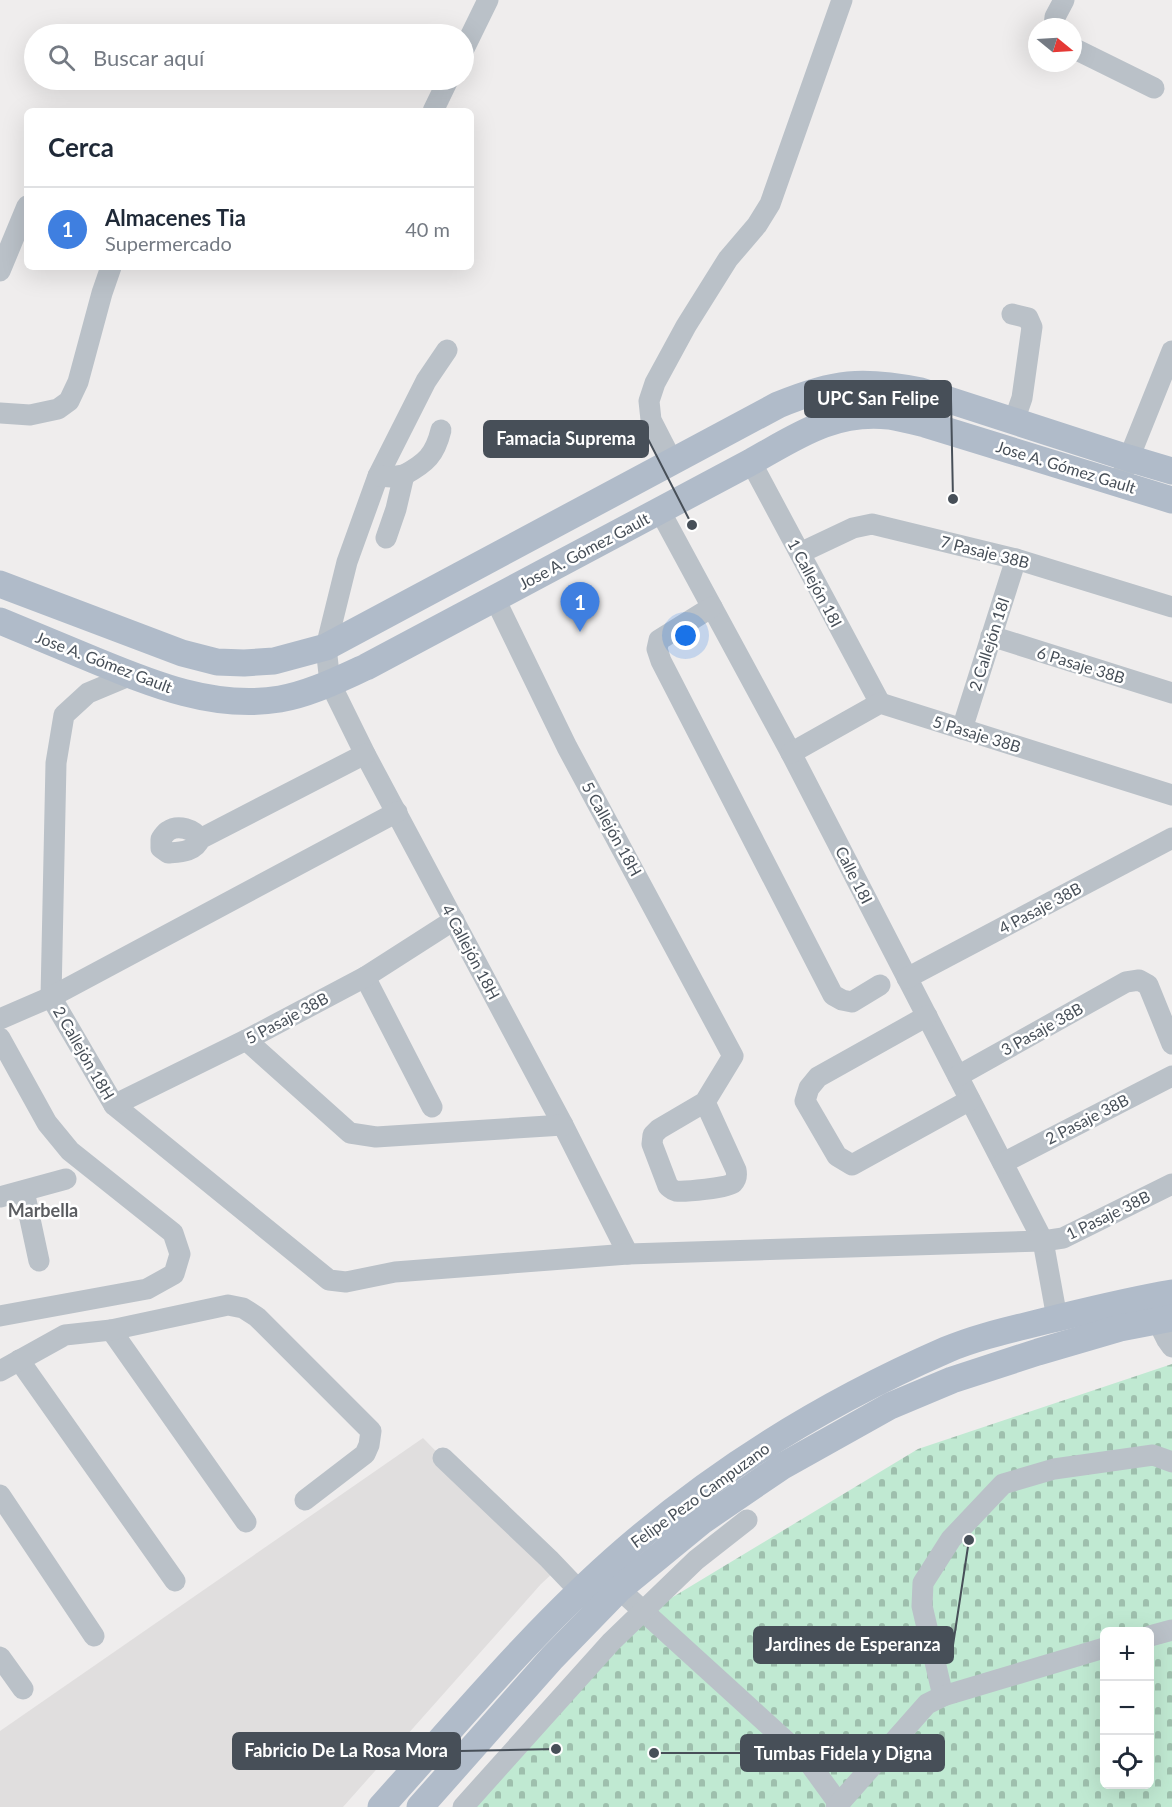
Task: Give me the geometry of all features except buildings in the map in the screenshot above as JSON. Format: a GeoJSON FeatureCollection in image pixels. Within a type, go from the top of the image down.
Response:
{"type":"FeatureCollection","features":[{"type":"Feature","properties":{"kind":"main road","name":"Jose A. Gómez Gault"},"geometry":{"type":"LineString","coordinates":[[0,584],[182,653],[217,662],[274,661],[326,647],[778,405],[808,392],[865,383],[921,391],[1014,421],[1124,471],[1172,500]]}},
{"type":"Feature","properties":{"kind":"main road","name":"Jose A. Gómez Gault"},"geometry":{"type":"LineString","coordinates":[[0,621],[171,690],[211,699],[244,701],[280,699],[316,689],[366,667],[808,430],[833,420],[860,416],[889,416],[1124,471],[1172,471]]}},
{"type":"Feature","properties":{"kind":"main road","name":"Felipe Pezo Campuzano"},"geometry":{"type":"LineString","coordinates":[[610,1581],[626,1550],[662,1521],[730,1469],[839,1402],[948,1350],[996,1333],[1131,1299],[1172,1293]]}},
{"type":"Feature","properties":{"kind":"main road","name":"Felipe Pezo Campuzano"},"geometry":{"type":"LineString","coordinates":[[381,1807],[522,1650],[589,1601],[610,1581],[781,1467],[890,1406],[952,1380],[1120,1328],[1164,1319]]}},
{"type":"Feature","properties":{"kind":"main road","name":"Felipe Pezo Campuzano"},"geometry":{"type":"LineString","coordinates":[[420,1807],[552,1658],[589,1601]]}},
{"type":"Feature","properties":{"kind":"street"},"geometry":{"type":"LineString","coordinates":[[474,29],[488,0]]}},
{"type":"Feature","properties":{"kind":"street"},"geometry":{"type":"LineString","coordinates":[[672,461],[651,420],[649,401],[655,383],[686,326],[728,259],[757,225],[770,204],[842,0]]}},
{"type":"Feature","properties":{"kind":"street"},"geometry":{"type":"LineString","coordinates":[[1055,18],[1064,0]]}},
{"type":"Feature","properties":{"kind":"street"},"geometry":{"type":"LineString","coordinates":[[1082,52],[1154,88]]}},
{"type":"Feature","properties":{"kind":"street"},"geometry":{"type":"LineString","coordinates":[[434,108],[443,90]]}},
{"type":"Feature","properties":{"kind":"street"},"geometry":{"type":"LineString","coordinates":[[0,271],[24,214]]}},
{"type":"Feature","properties":{"kind":"street"},"geometry":{"type":"LineString","coordinates":[[0,413],[30,415],[58,409],[69,401],[78,382],[110,270]]}},
{"type":"Feature","properties":{"kind":"street"},"geometry":{"type":"LineString","coordinates":[[1012,314],[1028,318],[1032,327],[1022,398],[1014,421]]}},
{"type":"Feature","properties":{"kind":"street"},"geometry":{"type":"LineString","coordinates":[[326,647],[348,562],[378,476],[426,381],[447,350]]}},
{"type":"Feature","properties":{"kind":"street"},"geometry":{"type":"LineString","coordinates":[[1124,471],[1172,351]]}},
{"type":"Feature","properties":{"kind":"street"},"geometry":{"type":"LineString","coordinates":[[378,476],[404,475],[419,467],[436,448],[441,430]]}},
{"type":"Feature","properties":{"kind":"street","name":"1 Callejón 18I"},"geometry":{"type":"LineString","coordinates":[[751,462],[880,703]]}},
{"type":"Feature","properties":{"kind":"street"},"geometry":{"type":"LineString","coordinates":[[386,538],[396,510],[404,475]]}},
{"type":"Feature","properties":{"kind":"street","name":"Calle 18I"},"geometry":{"type":"LineString","coordinates":[[660,511],[791,753],[1043,1241],[1057,1318]]}},
{"type":"Feature","properties":{"kind":"street","name":"7 Pasaje 38B"},"geometry":{"type":"LineString","coordinates":[[800,553],[854,528],[872,524],[1016,559],[1172,607]]}},
{"type":"Feature","properties":{"kind":"street","name":"2 Callejón 18I"},"geometry":{"type":"LineString","coordinates":[[962,729],[1016,559]]}},
{"type":"Feature","properties":{"kind":"street","name":"5 Callejón 18H"},"geometry":{"type":"LineString","coordinates":[[495,599],[561,750],[733,1056],[705,1102]]}},
{"type":"Feature","properties":{"kind":"street"},"geometry":{"type":"LineString","coordinates":[[712,607],[659,640],[657,649],[661,661],[833,994],[842,1000],[852,1002],[880,985]]}},
{"type":"Feature","properties":{"kind":"street","name":"6 Pasaje 38B"},"geometry":{"type":"LineString","coordinates":[[991,636],[1172,693]]}},
{"type":"Feature","properties":{"kind":"street","name":"4 Callejón 18H"},"geometry":{"type":"LineString","coordinates":[[326,647],[330,683],[365,754],[563,1125],[628,1254]]}},
{"type":"Feature","properties":{"kind":"street","name":"2 Callejón 18H"},"geometry":{"type":"LineString","coordinates":[[131,675],[88,693],[64,715],[56,763],[51,997],[114,1105],[323,1276],[335,1282],[346,1282]]}},
{"type":"Feature","properties":{"kind":"street"},"geometry":{"type":"LineString","coordinates":[[791,753],[880,703]]}},
{"type":"Feature","properties":{"kind":"street","name":"5 Pasaje 38B"},"geometry":{"type":"LineString","coordinates":[[880,703],[1172,795]]}},
{"type":"Feature","properties":{"kind":"street"},"geometry":{"type":"LineString","coordinates":[[200,839],[365,754]]}},
{"type":"Feature","properties":{"kind":"street"},"geometry":{"type":"LineString","coordinates":[[0,1019],[51,997],[397,812]]}},
{"type":"Feature","properties":{"kind":"street","name":"4 Pasaje 38B"},"geometry":{"type":"LineString","coordinates":[[907,978],[1172,838]]}},
{"type":"Feature","properties":{"kind":"street","name":"5 Pasaje 38B"},"geometry":{"type":"LineString","coordinates":[[114,1105],[246,1040],[365,977],[454,920]]}},
{"type":"Feature","properties":{"kind":"street"},"geometry":{"type":"LineString","coordinates":[[365,977],[432,1107]]}},
{"type":"Feature","properties":{"kind":"street","name":"3 Pasaje 38B"},"geometry":{"type":"LineString","coordinates":[[958,1076],[1126,982],[1139,980],[1148,985],[1172,1044]]}},
{"type":"Feature","properties":{"kind":"street"},"geometry":{"type":"LineString","coordinates":[[927,1016],[819,1077],[809,1088],[805,1101],[837,1156],[852,1165],[970,1100]]}},
{"type":"Feature","properties":{"kind":"street"},"geometry":{"type":"LineString","coordinates":[[0,1038],[46,1123],[70,1151],[173,1233],[180,1254],[174,1274],[147,1289],[0,1316]]}},
{"type":"Feature","properties":{"kind":"street"},"geometry":{"type":"LineString","coordinates":[[246,1040],[350,1133],[376,1137],[563,1125]]}},
{"type":"Feature","properties":{"kind":"street","name":"2 Pasaje 38B"},"geometry":{"type":"LineString","coordinates":[[1003,1163],[1172,1076]]}},
{"type":"Feature","properties":{"kind":"street"},"geometry":{"type":"LineString","coordinates":[[705,1102],[736,1170],[736,1178],[728,1186],[674,1190],[668,1186],[652,1144],[653,1135],[659,1129],[705,1102]]}},
{"type":"Feature","properties":{"kind":"street"},"geometry":{"type":"LineString","coordinates":[[0,1197],[66,1179]]}},
{"type":"Feature","properties":{"kind":"street","name":"1 Pasaje 38B"},"geometry":{"type":"LineString","coordinates":[[346,1282],[395,1272],[628,1254],[1043,1241],[1063,1238],[1172,1184]]}},
{"type":"Feature","properties":{"kind":"street"},"geometry":{"type":"LineString","coordinates":[[24,1191],[39,1261]]}},
{"type":"Feature","properties":{"kind":"street"},"geometry":{"type":"LineString","coordinates":[[0,1371],[65,1335],[111,1330],[228,1305],[243,1308],[256,1317],[371,1431],[365,1454],[305,1500]]}},
{"type":"Feature","properties":{"kind":"street"},"geometry":{"type":"LineString","coordinates":[[1164,1319],[1167,1340],[1172,1347]]}},
{"type":"Feature","properties":{"kind":"street"},"geometry":{"type":"LineString","coordinates":[[111,1330],[246,1522]]}},
{"type":"Feature","properties":{"kind":"street"},"geometry":{"type":"LineString","coordinates":[[19,1360],[175,1581]]}},
{"type":"Feature","properties":{"kind":"street"},"geometry":{"type":"LineString","coordinates":[[944,1695],[922,1606],[923,1583],[951,1539],[1003,1484],[1054,1469],[1153,1455],[1172,1462]]}},
{"type":"Feature","properties":{"kind":"street"},"geometry":{"type":"LineString","coordinates":[[443,1458],[549,1559],[589,1601]]}},
{"type":"Feature","properties":{"kind":"street"},"geometry":{"type":"LineString","coordinates":[[0,1495],[94,1636]]}},
{"type":"Feature","properties":{"kind":"street"},"geometry":{"type":"LineString","coordinates":[[463,1807],[611,1642],[696,1560],[747,1520]]}},
{"type":"Feature","properties":{"kind":"street"},"geometry":{"type":"LineString","coordinates":[[610,1581],[807,1761],[838,1806],[927,1704],[944,1695],[1100,1649]]}},
{"type":"Feature","properties":{"kind":"street"},"geometry":{"type":"LineString","coordinates":[[1154,1635],[1172,1630]]}},
{"type":"Feature","properties":{"kind":"street"},"geometry":{"type":"LineString","coordinates":[[0,1657],[23,1689]]}},
{"type":"Feature","properties":{"kind":"shaded area"},"geometry":{"type":"Polygon","coordinates":[[[423,1438],[554,1572],[343,1807],[0,1807],[0,1731],[423,1438]]]}},
{"type":"Feature","properties":{"kind":"green space"},"geometry":{"type":"Polygon","coordinates":[[[1172,1364],[1172,1807],[455,1807],[600,1641],[918,1449],[1172,1364]]]}},
{"type":"Feature","properties":{"kind":"place","name":"UPC San Felipe"},"geometry":{"type":"Point","coordinates":[953,499]}},
{"type":"Feature","properties":{"kind":"place","name":"Famacia Suprema"},"geometry":{"type":"Point","coordinates":[692,525]}},
{"type":"Feature","properties":{"kind":"place","name":"Almacenes Tia"},"geometry":{"type":"Point","coordinates":[580,632]}},
{"type":"Feature","properties":{"kind":"place","name":"Jardines de Esperanza"},"geometry":{"type":"Point","coordinates":[969,1540]}},
{"type":"Feature","properties":{"kind":"place","name":"Fabricio De La Rosa Mora"},"geometry":{"type":"Point","coordinates":[556,1749]}},
{"type":"Feature","properties":{"kind":"place","name":"Tumbas Fidela y Digna"},"geometry":{"type":"Point","coordinates":[654,1753]}},
{"type":"Feature","properties":{"kind":"district","name":"Marbella"},"geometry":{"type":"Point","coordinates":[43,1211]}}]}
